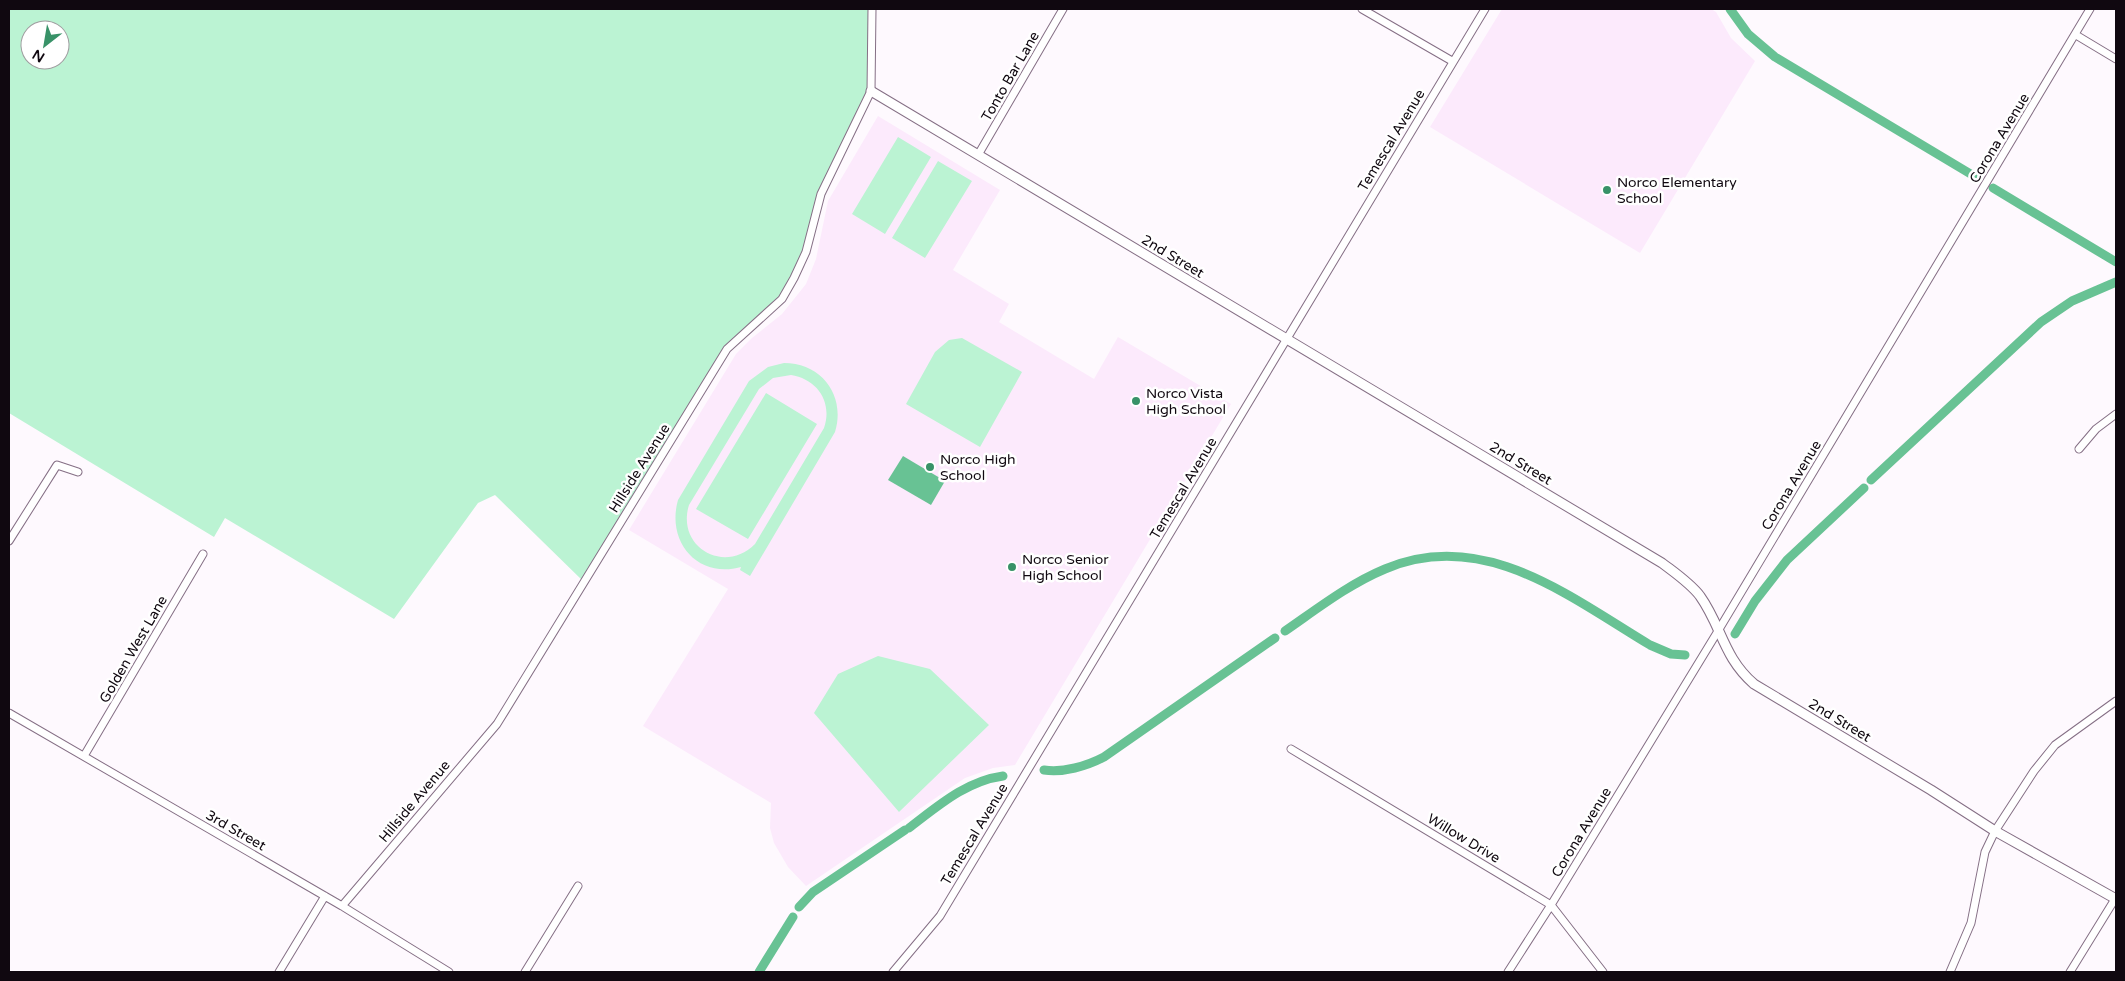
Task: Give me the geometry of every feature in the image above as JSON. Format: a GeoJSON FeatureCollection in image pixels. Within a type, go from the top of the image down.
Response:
{"type":"FeatureCollection","features":[{"type":"Feature","properties":{"kind":"street","name":"Hillside Avenue"},"geometry":{"type":"LineString","coordinates":[[342,906],[497,724],[727,349],[782,299],[806,252],[821,194],[871,91],[872,9]]}},
{"type":"Feature","properties":{"kind":"street","name":"Tonto Bar Lane"},"geometry":{"type":"LineString","coordinates":[[978,155],[1063,9]]}},
{"type":"Feature","properties":{"kind":"street"},"geometry":{"type":"LineString","coordinates":[[1362,9],[1452,61]]}},
{"type":"Feature","properties":{"kind":"street","name":"Temescal Avenue"},"geometry":{"type":"LineString","coordinates":[[893,972],[940,916],[1288,340],[1452,61],[1485,9]]}},
{"type":"Feature","properties":{"kind":"street","name":"Corona Avenue"},"geometry":{"type":"LineString","coordinates":[[1508,972],[1718,632],[2090,9]]}},
{"type":"Feature","properties":{"kind":"street"},"geometry":{"type":"LineString","coordinates":[[2076,35],[2116,59]]}},
{"type":"Feature","properties":{"kind":"street","name":"2nd Street"},"geometry":{"type":"LineString","coordinates":[[871,91],[1662,563],[1689,584],[1700,596],[1734,664],[1754,684],[1931,790],[1995,831],[2116,899],[2070,972]]}},
{"type":"Feature","properties":{"kind":"street"},"geometry":{"type":"LineString","coordinates":[[2079,449],[2096,429],[2116,414]]}},
{"type":"Feature","properties":{"kind":"street"},"geometry":{"type":"LineString","coordinates":[[9,541],[58,465],[78,472]]}},
{"type":"Feature","properties":{"kind":"street","name":"Golden West Lane"},"geometry":{"type":"LineString","coordinates":[[84,756],[203,554]]}},
{"type":"Feature","properties":{"kind":"street"},"geometry":{"type":"LineString","coordinates":[[1950,972],[1963,944],[1974,911],[1985,852],[1995,831],[2034,771],[2055,745],[2116,701]]}},
{"type":"Feature","properties":{"kind":"street","name":"3rd Street"},"geometry":{"type":"LineString","coordinates":[[9,713],[325,896],[450,972]]}},
{"type":"Feature","properties":{"kind":"street","name":"Willow Drive"},"geometry":{"type":"LineString","coordinates":[[1291,749],[1551,905],[1603,972]]}},
{"type":"Feature","properties":{"kind":"street"},"geometry":{"type":"LineString","coordinates":[[525,972],[578,886]]}},
{"type":"Feature","properties":{"kind":"street"},"geometry":{"type":"LineString","coordinates":[[279,972],[325,896]]}},
{"type":"Feature","properties":{"kind":"shaded area"},"geometry":{"type":"Polygon","coordinates":[[[9,9],[872,9],[871,91],[821,194],[806,252],[782,299],[727,349],[584,582],[495,495],[478,503],[394,619],[225,518],[214,537],[9,413],[9,9]]]}},
{"type":"Feature","properties":{"kind":"shaded area","name":"Norco Elementary School"},"geometry":{"type":"Polygon","coordinates":[[[1502,9],[1711,9],[1716,12],[1731,38],[1755,61],[1640,253],[1430,127],[1502,9]]]}},
{"type":"Feature","properties":{"kind":"shaded area","name":"Norco High School"},"geometry":{"type":"Polygon","coordinates":[[[878,116],[1000,190],[953,270],[1009,304],[999,322],[1094,379],[1118,337],[1231,404],[1015,765],[993,768],[965,778],[806,886],[788,867],[774,843],[770,828],[771,803],[643,726],[728,589],[629,530],[736,354],[752,338],[782,314],[806,284],[816,259],[828,201],[878,116]]]}},
{"type":"Feature","properties":{"kind":"shaded area"},"geometry":{"type":"Polygon","coordinates":[[[898,137],[931,157],[885,234],[852,214],[898,137]]]}},
{"type":"Feature","properties":{"kind":"shaded area"},"geometry":{"type":"Polygon","coordinates":[[[938,161],[972,181],[925,258],[892,238],[938,161]]]}},
{"type":"Feature","properties":{"kind":"shaded area"},"geometry":{"type":"Polygon","coordinates":[[[962,338],[1022,372],[980,447],[906,404],[935,352],[949,340],[962,338]]]}},
{"type":"Feature","properties":{"kind":"shaded area"},"geometry":{"type":"Polygon","coordinates":[[[784,363],[798,364],[820,375],[834,394],[838,419],[835,432],[750,576],[740,570],[741,567],[711,568],[689,554],[681,543],[675,515],[678,500],[749,381],[768,367],[784,363]],[[791,375],[773,378],[759,389],[689,505],[687,520],[689,533],[696,544],[706,552],[717,556],[730,557],[743,553],[755,544],[824,428],[826,409],[821,393],[808,381],[791,375]]]}},
{"type":"Feature","properties":{"kind":"shaded area"},"geometry":{"type":"Polygon","coordinates":[[[766,393],[817,424],[748,539],[696,509],[766,393]]]}},
{"type":"Feature","properties":{"kind":"shaded area"},"geometry":{"type":"Polygon","coordinates":[[[903,456],[945,481],[931,505],[888,480],[903,456]]]}},
{"type":"Feature","properties":{"kind":"shaded area"},"geometry":{"type":"Polygon","coordinates":[[[878,656],[930,669],[989,725],[899,812],[814,713],[838,674],[878,656]]]}},
{"type":"Feature","properties":{"kind":"waterway"},"geometry":{"type":"LineString","coordinates":[[1730,9],[1748,34],[1775,57],[1974,176]]}},
{"type":"Feature","properties":{"kind":"waterway"},"geometry":{"type":"LineString","coordinates":[[1993,188],[2116,262]]}},
{"type":"Feature","properties":{"kind":"waterway"},"geometry":{"type":"LineString","coordinates":[[1871,480],[2041,322],[2072,301],[2116,282]]}},
{"type":"Feature","properties":{"kind":"waterway"},"geometry":{"type":"LineString","coordinates":[[1735,634],[1755,601],[1787,560],[1864,488]]}},
{"type":"Feature","properties":{"kind":"waterway"},"geometry":{"type":"LineString","coordinates":[[1285,631],[1346,589],[1385,569],[1421,558],[1456,556],[1491,562],[1524,573],[1589,607],[1650,645],[1671,654],[1685,655]]}},
{"type":"Feature","properties":{"kind":"waterway"},"geometry":{"type":"LineString","coordinates":[[1044,770],[1075,768],[1104,757],[1275,638]]}},
{"type":"Feature","properties":{"kind":"waterway"},"geometry":{"type":"LineString","coordinates":[[909,828],[942,803],[965,789],[977,783],[1003,776]]}},
{"type":"Feature","properties":{"kind":"waterway"},"geometry":{"type":"LineString","coordinates":[[799,907],[813,892],[905,830]]}},
{"type":"Feature","properties":{"kind":"waterway"},"geometry":{"type":"LineString","coordinates":[[759,972],[793,917]]}},
{"type":"Feature","properties":{"kind":"place","name":"Norco Elementary School"},"geometry":{"type":"Point","coordinates":[1607,190]}},
{"type":"Feature","properties":{"kind":"place","name":"Norco Vista High School"},"geometry":{"type":"Point","coordinates":[1136,401]}},
{"type":"Feature","properties":{"kind":"place","name":"Norco High School"},"geometry":{"type":"Point","coordinates":[930,467]}},
{"type":"Feature","properties":{"kind":"place","name":"Norco Senior High School"},"geometry":{"type":"Point","coordinates":[1012,567]}}]}
